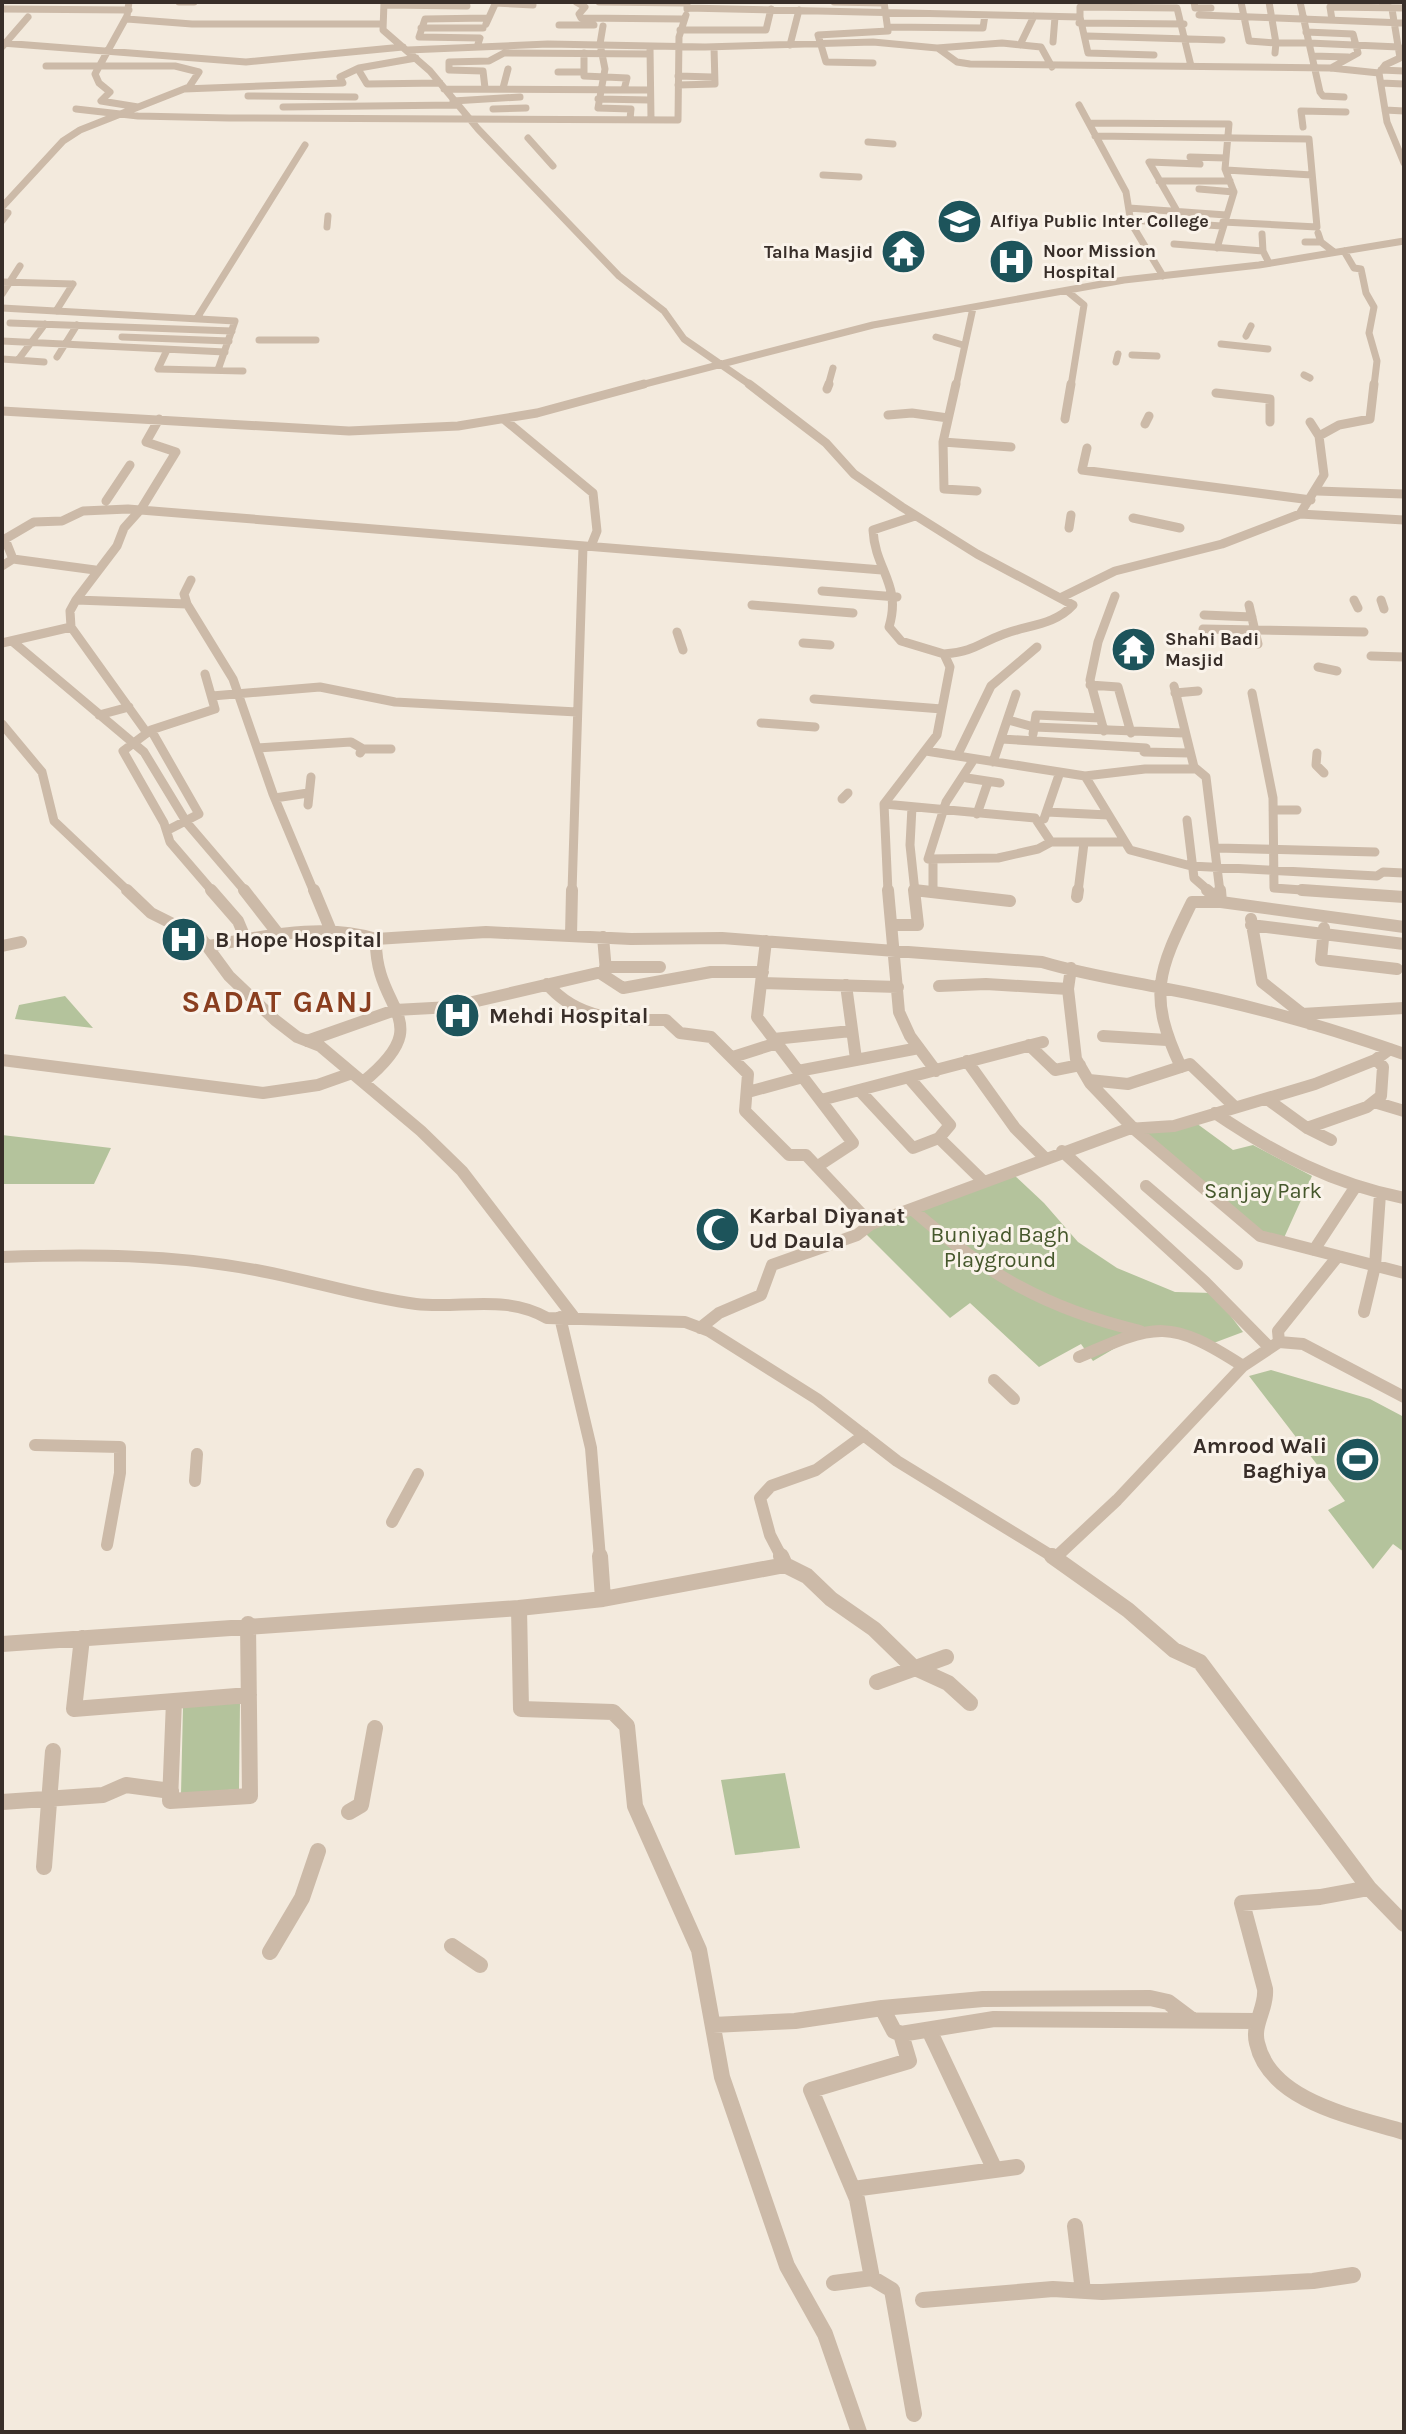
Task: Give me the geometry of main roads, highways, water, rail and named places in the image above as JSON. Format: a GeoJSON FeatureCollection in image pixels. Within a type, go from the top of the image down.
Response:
{"type":"FeatureCollection","features":[{"type":"Feature","properties":{"kind":"place","name":"Alfiya Public Inter College"},"geometry":{"type":"Point","coordinates":[959,221]}},
{"type":"Feature","properties":{"kind":"place","name":"Talha Masjid"},"geometry":{"type":"Point","coordinates":[904,252]}},
{"type":"Feature","properties":{"kind":"place","name":"Noor Mission Hospital"},"geometry":{"type":"Point","coordinates":[1012,261]}},
{"type":"Feature","properties":{"kind":"place","name":"Shahi Badi Masjid"},"geometry":{"type":"Point","coordinates":[1134,649]}},
{"type":"Feature","properties":{"kind":"place","name":"B Hope Hospital"},"geometry":{"type":"Point","coordinates":[184,940]}},
{"type":"Feature","properties":{"kind":"place","name":"Mehdi Hospital"},"geometry":{"type":"Point","coordinates":[458,1016]}},
{"type":"Feature","properties":{"kind":"place","name":"Karbal Diyanat Ud Daula"},"geometry":{"type":"Point","coordinates":[718,1229]}},
{"type":"Feature","properties":{"kind":"place","name":"Amrood Wali Baghiya"},"geometry":{"type":"Point","coordinates":[1358,1459]}},
{"type":"Feature","properties":{"kind":"district","name":"SADAT GANJ"},"geometry":{"type":"Point","coordinates":[278,1002]}},
{"type":"Feature","properties":{"kind":"park label","name":"Sanjay Park"},"geometry":{"type":"Point","coordinates":[1263,1191]}},
{"type":"Feature","properties":{"kind":"park label","name":"Buniyad Bagh Playground"},"geometry":{"type":"Point","coordinates":[1000,1248]}}]}
